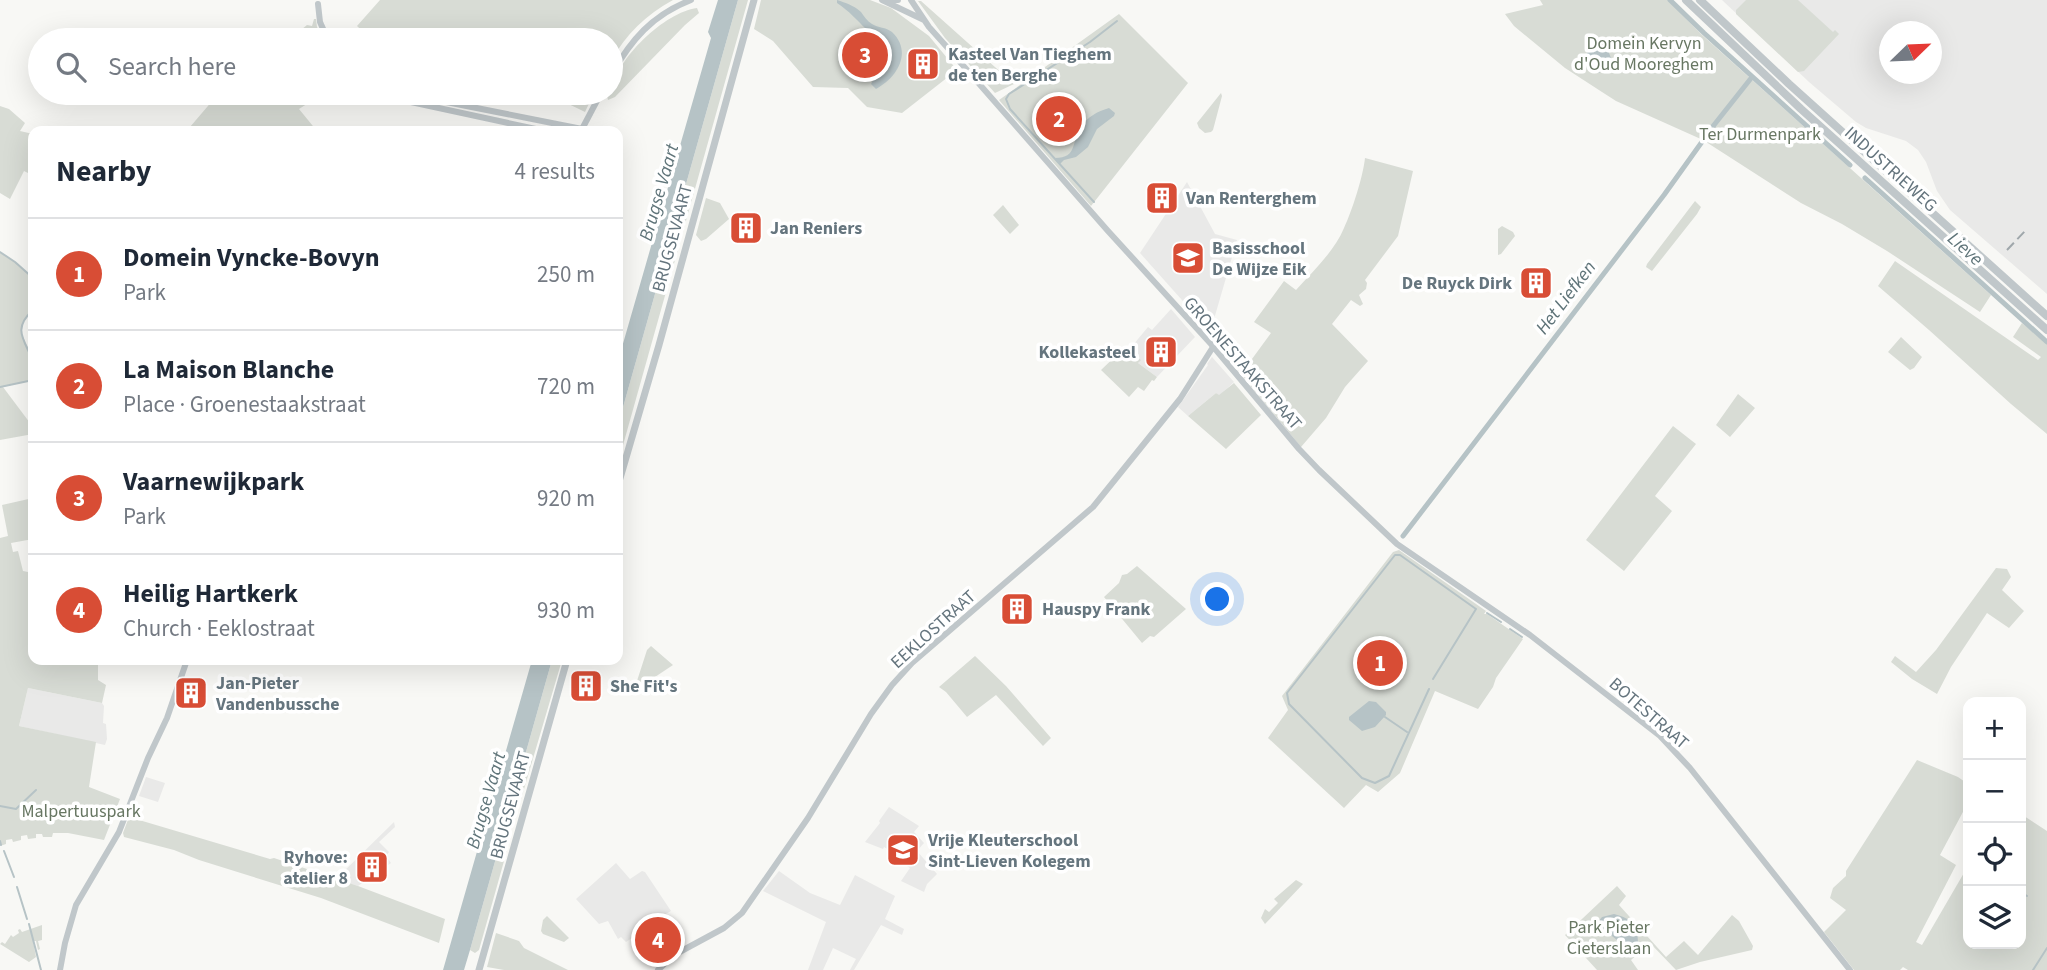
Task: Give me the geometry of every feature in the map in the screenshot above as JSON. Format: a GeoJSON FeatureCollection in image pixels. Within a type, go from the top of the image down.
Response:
{"type":"FeatureCollection","features":[{"type":"Feature","properties":{"kind":"highway","name":"INDUSTRIEWEG"},"geometry":{"type":"LineString","coordinates":[[1686,0],[1775,85],[2047,330]]}},
{"type":"Feature","properties":{"kind":"highway","name":"INDUSTRIEWEG"},"geometry":{"type":"LineString","coordinates":[[1700,0],[1789,84],[2047,316]]}},
{"type":"Feature","properties":{"kind":"main road","name":"BRUGSEVAART"},"geometry":{"type":"LineString","coordinates":[[623,468],[754,0]]}},
{"type":"Feature","properties":{"kind":"main road","name":"BRUGSEVAART"},"geometry":{"type":"LineString","coordinates":[[479,970],[566,665]]}},
{"type":"Feature","properties":{"kind":"street"},"geometry":{"type":"LineString","coordinates":[[623,54],[643,30],[667,12],[690,0]]}},
{"type":"Feature","properties":{"kind":"street"},"geometry":{"type":"LineString","coordinates":[[884,0],[898,0]]}},
{"type":"Feature","properties":{"kind":"street","name":"GROENESTAAKSTRAAT"},"geometry":{"type":"LineString","coordinates":[[884,0],[924,20]]}},
{"type":"Feature","properties":{"kind":"street","name":"GROENESTAAKSTRAAT"},"geometry":{"type":"LineString","coordinates":[[911,0],[924,20],[1090,211],[1213,347],[1298,449],[1384,533],[1413,555]]}},
{"type":"Feature","properties":{"kind":"street"},"geometry":{"type":"LineString","coordinates":[[318,1],[323,28]]}},
{"type":"Feature","properties":{"kind":"street"},"geometry":{"type":"LineString","coordinates":[[425,105],[522,126]]}},
{"type":"Feature","properties":{"kind":"street"},"geometry":{"type":"LineString","coordinates":[[459,105],[562,126]]}},
{"type":"Feature","properties":{"kind":"street"},"geometry":{"type":"LineString","coordinates":[[583,126],[595,105]]}},
{"type":"Feature","properties":{"kind":"street","name":"EEKLOSTRAAT"},"geometry":{"type":"LineString","coordinates":[[657,970],[667,960],[725,927],[742,914],[808,818],[871,714],[892,685],[912,663],[1087,512],[1180,398],[1213,347]]}},
{"type":"Feature","properties":{"kind":"street","name":"BOTESTRAAT"},"geometry":{"type":"LineString","coordinates":[[1413,555],[1530,635],[1660,736],[1690,768],[1850,970]]}},
{"type":"Feature","properties":{"kind":"street"},"geometry":{"type":"LineString","coordinates":[[60,970],[76,905],[119,832],[167,718],[185,665]]}},
{"type":"Feature","properties":{"kind":"shaded area"},"geometry":{"type":"Polygon","coordinates":[[[718,0],[738,0],[623,407],[623,344],[711,38],[708,32],[718,0]]]}},
{"type":"Feature","properties":{"kind":"shaded area"},"geometry":{"type":"Polygon","coordinates":[[[837,0],[861,12],[870,23],[890,30],[898,40],[902,56],[900,64],[890,78],[876,89],[871,84],[890,61],[890,52],[884,42],[866,29],[837,3],[837,0]]]}},
{"type":"Feature","properties":{"kind":"shaded area"},"geometry":{"type":"Polygon","coordinates":[[[1722,0],[2047,0],[2047,294],[1950,210],[1937,191],[1926,162],[1918,150],[1906,141],[1856,122],[1722,0]]]}},
{"type":"Feature","properties":{"kind":"shaded area"},"geometry":{"type":"Polygon","coordinates":[[[1600,44],[1607,48],[1611,58],[1607,67],[1599,73],[1592,69],[1585,58],[1590,47],[1600,44]]]}},
{"type":"Feature","properties":{"kind":"shaded area"},"geometry":{"type":"Polygon","coordinates":[[[1109,108],[1115,113],[1114,116],[1097,129],[1088,147],[1076,157],[1060,164],[1055,158],[1071,152],[1084,123],[1093,115],[1109,108]]]}},
{"type":"Feature","properties":{"kind":"shaded area","name":"Basisschool De Wijze Eik"},"geometry":{"type":"Polygon","coordinates":[[[1187,182],[1215,234],[1237,240],[1212,326],[1206,327],[1140,253],[1187,182]]]}},
{"type":"Feature","properties":{"kind":"shaded area"},"geometry":{"type":"Polygon","coordinates":[[[1171,309],[1195,337],[1157,377],[1138,363],[1140,360],[1128,351],[1148,327],[1152,330],[1171,309]]]}},
{"type":"Feature","properties":{"kind":"shaded area"},"geometry":{"type":"Polygon","coordinates":[[[1212,357],[1234,382],[1219,396],[1216,393],[1188,416],[1178,407],[1212,357]]]}},
{"type":"Feature","properties":{"kind":"shaded area"},"geometry":{"type":"Polygon","coordinates":[[[531,665],[551,665],[464,970],[443,970],[531,665]]]}},
{"type":"Feature","properties":{"kind":"shaded area"},"geometry":{"type":"Polygon","coordinates":[[[28,688],[102,703],[103,723],[106,724],[105,745],[19,726],[28,688]]]}},
{"type":"Feature","properties":{"kind":"shaded area"},"geometry":{"type":"Polygon","coordinates":[[[1369,701],[1376,702],[1386,715],[1375,727],[1362,731],[1349,717],[1369,701]]]}},
{"type":"Feature","properties":{"kind":"shaded area"},"geometry":{"type":"Polygon","coordinates":[[[146,777],[165,783],[158,802],[139,796],[146,777]]]}},
{"type":"Feature","properties":{"kind":"shaded area","name":"Vrije Kleuterschool Sint-Lieven Kolegem"},"geometry":{"type":"Polygon","coordinates":[[[889,807],[919,826],[914,832],[924,843],[917,851],[937,874],[927,884],[924,892],[901,881],[910,868],[888,854],[889,850],[865,842],[889,807]]]}},
{"type":"Feature","properties":{"kind":"shaded area"},"geometry":{"type":"Polygon","coordinates":[[[394,822],[395,827],[379,842],[389,852],[386,856],[391,863],[358,886],[336,879],[394,822]]]}},
{"type":"Feature","properties":{"kind":"shaded area"},"geometry":{"type":"Polygon","coordinates":[[[616,863],[630,879],[642,871],[645,872],[671,911],[655,920],[654,924],[639,933],[641,935],[637,938],[635,936],[626,942],[621,937],[618,939],[608,921],[599,924],[576,899],[616,863]]]}},
{"type":"Feature","properties":{"kind":"shaded area"},"geometry":{"type":"Polygon","coordinates":[[[779,871],[810,893],[840,905],[855,875],[895,896],[885,919],[904,929],[902,935],[881,925],[854,970],[850,970],[856,959],[833,948],[823,970],[808,970],[826,922],[763,891],[779,871]]]}},
{"type":"Feature","properties":{"kind":"shaded area"},"geometry":{"type":"Polygon","coordinates":[[[1614,914],[1626,918],[1635,927],[1638,944],[1633,949],[1623,948],[1598,925],[1602,917],[1614,914]]]}},
{"type":"Feature","properties":{"kind":"green space"},"geometry":{"type":"Polygon","coordinates":[[[380,0],[673,0],[654,12],[623,42],[623,28],[357,26],[380,0]]]}},
{"type":"Feature","properties":{"kind":"green space"},"geometry":{"type":"Polygon","coordinates":[[[738,0],[748,0],[623,445],[623,407],[738,0]]]}},
{"type":"Feature","properties":{"kind":"green space"},"geometry":{"type":"Polygon","coordinates":[[[761,0],[870,0],[891,8],[929,36],[957,70],[902,113],[867,107],[848,88],[813,87],[773,41],[754,29],[761,0]]]}},
{"type":"Feature","properties":{"kind":"green space"},"geometry":{"type":"Polygon","coordinates":[[[1540,0],[1668,0],[1701,34],[1991,295],[1980,312],[1887,251],[1801,203],[1703,140],[1616,101],[1565,68],[1514,26],[1505,14],[1543,5],[1540,0]]]}},
{"type":"Feature","properties":{"kind":"green space"},"geometry":{"type":"Polygon","coordinates":[[[1746,0],[1798,0],[1833,32],[1835,30],[1839,34],[1804,71],[1798,72],[1736,14],[1736,10],[1746,0]]]}},
{"type":"Feature","properties":{"kind":"green space"},"geometry":{"type":"Polygon","coordinates":[[[918,1],[1014,84],[995,93],[945,38],[918,1]]]}},
{"type":"Feature","properties":{"kind":"green space"},"geometry":{"type":"Polygon","coordinates":[[[697,8],[699,13],[623,89],[623,65],[632,52],[657,28],[684,11],[697,8]]]}},
{"type":"Feature","properties":{"kind":"green space"},"geometry":{"type":"Polygon","coordinates":[[[1119,14],[1188,83],[1091,206],[999,100],[1119,14]]]}},
{"type":"Feature","properties":{"kind":"green space"},"geometry":{"type":"Polygon","coordinates":[[[316,19],[318,28],[303,28],[307,25],[312,26],[316,19]]]}},
{"type":"Feature","properties":{"kind":"green space"},"geometry":{"type":"Polygon","coordinates":[[[1221,93],[1213,130],[1205,133],[1197,123],[1221,93]]]}},
{"type":"Feature","properties":{"kind":"green space"},"geometry":{"type":"Polygon","coordinates":[[[209,105],[305,105],[299,109],[313,126],[191,126],[209,105]]]}},
{"type":"Feature","properties":{"kind":"green space"},"geometry":{"type":"Polygon","coordinates":[[[571,105],[588,105],[585,112],[571,105]]]}},
{"type":"Feature","properties":{"kind":"green space"},"geometry":{"type":"Polygon","coordinates":[[[0,106],[9,109],[25,123],[20,131],[28,133],[28,173],[24,171],[10,199],[0,193],[0,106]]]}},
{"type":"Feature","properties":{"kind":"green space"},"geometry":{"type":"Polygon","coordinates":[[[1365,158],[1413,171],[1398,236],[1365,280],[1366,289],[1359,295],[1363,304],[1360,306],[1351,300],[1332,324],[1368,361],[1345,387],[1326,418],[1301,447],[1241,374],[1271,333],[1254,322],[1284,281],[1296,290],[1323,261],[1340,237],[1357,194],[1365,158]]]}},
{"type":"Feature","properties":{"kind":"green space"},"geometry":{"type":"Polygon","coordinates":[[[706,198],[720,203],[729,219],[701,241],[696,235],[706,198]]]}},
{"type":"Feature","properties":{"kind":"green space"},"geometry":{"type":"Polygon","coordinates":[[[1695,201],[1701,207],[1697,214],[1652,271],[1646,267],[1647,264],[1695,201]]]}},
{"type":"Feature","properties":{"kind":"green space"},"geometry":{"type":"Polygon","coordinates":[[[1003,205],[1019,225],[1010,234],[993,215],[1003,205]]]}},
{"type":"Feature","properties":{"kind":"green space"},"geometry":{"type":"Polygon","coordinates":[[[1502,226],[1515,236],[1498,255],[1498,229],[1502,226]]]}},
{"type":"Feature","properties":{"kind":"green space"},"geometry":{"type":"Polygon","coordinates":[[[0,252],[28,274],[28,316],[21,330],[28,347],[28,381],[3,387],[28,420],[28,435],[0,440],[0,252]]]}},
{"type":"Feature","properties":{"kind":"green space"},"geometry":{"type":"Polygon","coordinates":[[[1895,261],[2038,360],[2041,357],[2013,337],[2022,323],[2047,344],[2047,434],[1878,286],[1895,261]]]}},
{"type":"Feature","properties":{"kind":"green space"},"geometry":{"type":"Polygon","coordinates":[[[1901,337],[1922,357],[1910,370],[1888,352],[1901,337]]]}},
{"type":"Feature","properties":{"kind":"green space"},"geometry":{"type":"Polygon","coordinates":[[[1124,348],[1141,360],[1138,363],[1157,377],[1144,391],[1138,387],[1129,397],[1101,370],[1124,348]]]}},
{"type":"Feature","properties":{"kind":"green space"},"geometry":{"type":"Polygon","coordinates":[[[1234,383],[1261,415],[1226,449],[1188,416],[1216,393],[1219,395],[1234,383]]]}},
{"type":"Feature","properties":{"kind":"green space"},"geometry":{"type":"Polygon","coordinates":[[[1738,394],[1755,408],[1730,437],[1716,425],[1738,394]]]}},
{"type":"Feature","properties":{"kind":"green space"},"geometry":{"type":"Polygon","coordinates":[[[1673,426],[1696,444],[1655,496],[1672,511],[1624,571],[1586,540],[1673,426]]]}},
{"type":"Feature","properties":{"kind":"green space","name":"Malpertuuspark"},"geometry":{"type":"Polygon","coordinates":[[[28,499],[28,540],[11,543],[13,552],[18,551],[23,571],[28,572],[28,665],[98,665],[98,680],[106,685],[102,703],[28,688],[19,726],[96,742],[89,787],[120,799],[104,840],[53,833],[52,837],[36,834],[36,838],[28,839],[27,835],[21,836],[21,840],[6,840],[6,844],[0,846],[0,538],[8,536],[2,505],[28,499]]]}},
{"type":"Feature","properties":{"kind":"green space"},"geometry":{"type":"Polygon","coordinates":[[[1399,550],[1486,611],[1484,614],[1523,639],[1478,709],[1435,691],[1400,773],[1378,792],[1366,785],[1344,808],[1268,738],[1288,710],[1282,696],[1393,552],[1399,550]]]}},
{"type":"Feature","properties":{"kind":"green space"},"geometry":{"type":"Polygon","coordinates":[[[1137,566],[1186,609],[1154,637],[1150,636],[1142,643],[1104,597],[1119,583],[1122,575],[1137,566]]]}},
{"type":"Feature","properties":{"kind":"green space"},"geometry":{"type":"Polygon","coordinates":[[[1996,568],[2007,569],[2011,577],[2002,590],[2024,611],[2009,628],[1987,613],[1951,667],[1937,694],[1891,662],[1895,656],[1916,672],[1936,650],[1996,568]]]}},
{"type":"Feature","properties":{"kind":"green space"},"geometry":{"type":"Polygon","coordinates":[[[651,646],[673,665],[638,687],[636,684],[647,650],[651,646]]]}},
{"type":"Feature","properties":{"kind":"green space"},"geometry":{"type":"Polygon","coordinates":[[[975,656],[1006,686],[1051,738],[1043,746],[996,695],[967,717],[939,687],[975,656]]]}},
{"type":"Feature","properties":{"kind":"green space"},"geometry":{"type":"Polygon","coordinates":[[[551,665],[561,665],[510,832],[479,950],[475,953],[470,950],[551,665]]]}},
{"type":"Feature","properties":{"kind":"green space"},"geometry":{"type":"Polygon","coordinates":[[[1917,760],[1958,777],[1963,780],[1963,812],[1940,855],[1956,865],[1916,942],[1922,945],[1963,875],[1963,949],[2026,949],[2026,817],[2047,831],[2047,970],[1908,970],[1903,967],[1900,970],[1854,970],[1824,932],[1846,910],[1830,898],[1833,888],[1846,876],[1846,871],[1917,760]]]}},
{"type":"Feature","properties":{"kind":"green space"},"geometry":{"type":"Polygon","coordinates":[[[129,817],[274,858],[445,919],[439,943],[321,898],[174,850],[124,837],[129,817]]]}},
{"type":"Feature","properties":{"kind":"green space"},"geometry":{"type":"Polygon","coordinates":[[[1296,880],[1303,884],[1265,924],[1261,918],[1265,909],[1269,912],[1278,903],[1274,899],[1296,880]]]}},
{"type":"Feature","properties":{"kind":"green space","name":"Park Pieter Cieterslaan"},"geometry":{"type":"Polygon","coordinates":[[[1617,886],[1626,896],[1619,905],[1666,957],[1684,941],[1698,955],[1732,915],[1739,921],[1753,946],[1752,950],[1676,970],[1650,943],[1631,960],[1638,970],[1597,970],[1565,935],[1617,886]]]}},
{"type":"Feature","properties":{"kind":"green space"},"geometry":{"type":"Polygon","coordinates":[[[547,916],[569,938],[564,942],[543,934],[543,920],[547,916]]]}},
{"type":"Feature","properties":{"kind":"green space"},"geometry":{"type":"Polygon","coordinates":[[[42,925],[42,940],[38,941],[40,949],[38,950],[36,941],[33,941],[36,957],[29,962],[0,944],[5,944],[11,935],[13,937],[19,933],[20,929],[22,932],[42,925]]]}},
{"type":"Feature","properties":{"kind":"green space"},"geometry":{"type":"Polygon","coordinates":[[[496,933],[519,941],[524,948],[568,970],[504,970],[487,967],[496,933]]]}},
{"type":"Feature","properties":{"kind":"waterway","name":"Lieve"},"geometry":{"type":"LineString","coordinates":[[1670,0],[1850,165]]}},
{"type":"Feature","properties":{"kind":"waterway"},"geometry":{"type":"LineString","coordinates":[[1094,202],[1010,109],[1006,99],[1009,94],[1090,42],[1117,21]]}},
{"type":"Feature","properties":{"kind":"waterway","name":"Het Liefken"},"geometry":{"type":"LineString","coordinates":[[1403,536],[1752,77]]}},
{"type":"Feature","properties":{"kind":"waterway","name":"Lieve"},"geometry":{"type":"LineString","coordinates":[[1865,178],[2047,342]]}},
{"type":"Feature","properties":{"kind":"waterway"},"geometry":{"type":"LineString","coordinates":[[0,252],[28,274]]}},
{"type":"Feature","properties":{"kind":"waterway"},"geometry":{"type":"LineString","coordinates":[[28,316],[21,329],[28,349]]}},
{"type":"Feature","properties":{"kind":"waterway"},"geometry":{"type":"LineString","coordinates":[[0,387],[28,381]]}},
{"type":"Feature","properties":{"kind":"waterway"},"geometry":{"type":"LineString","coordinates":[[1429,689],[1389,776],[1375,783],[1362,778],[1289,704],[1287,693],[1395,555],[1400,555],[1476,609],[1433,679]]}},
{"type":"Feature","properties":{"kind":"waterway"},"geometry":{"type":"LineString","coordinates":[[1487,613],[1501,622]]}},
{"type":"Feature","properties":{"kind":"waterway"},"geometry":{"type":"LineString","coordinates":[[1510,629],[1522,637]]}},
{"type":"Feature","properties":{"kind":"waterway"},"geometry":{"type":"LineString","coordinates":[[1385,717],[1407,732]]}},
{"type":"Feature","properties":{"kind":"waterway"},"geometry":{"type":"LineString","coordinates":[[0,806],[16,809],[36,790]]}},
{"type":"Feature","properties":{"kind":"waterway"},"geometry":{"type":"LineString","coordinates":[[0,841],[1,845]]}},
{"type":"Feature","properties":{"kind":"waterway"},"geometry":{"type":"LineString","coordinates":[[4,851],[14,877]]}},
{"type":"Feature","properties":{"kind":"waterway"},"geometry":{"type":"LineString","coordinates":[[17,887],[27,919]]}},
{"type":"Feature","properties":{"kind":"waterway"},"geometry":{"type":"LineString","coordinates":[[29,924],[41,970]]}},
{"type":"Feature","properties":{"kind":"waterway"},"geometry":{"type":"LineString","coordinates":[[2033,970],[2047,948]]}},
{"type":"Feature","properties":{"kind":"railway"},"geometry":{"type":"LineString","coordinates":[[2007,250],[2026,230]]}},
{"type":"Feature","properties":{"kind":"place","name":"Vaarnewijkpark"},"geometry":{"type":"Point","coordinates":[865,55]}},
{"type":"Feature","properties":{"kind":"place","name":"Kasteel Van Tieghem de ten Berghe"},"geometry":{"type":"Point","coordinates":[923,64]}},
{"type":"Feature","properties":{"kind":"place","name":"La Maison Blanche"},"geometry":{"type":"Point","coordinates":[1059,119]}},
{"type":"Feature","properties":{"kind":"place","name":"Van Renterghem"},"geometry":{"type":"Point","coordinates":[1162,198]}},
{"type":"Feature","properties":{"kind":"place","name":"Jan Reniers"},"geometry":{"type":"Point","coordinates":[746,228]}},
{"type":"Feature","properties":{"kind":"place","name":"Basisschool De Wijze Eik"},"geometry":{"type":"Point","coordinates":[1188,258]}},
{"type":"Feature","properties":{"kind":"place","name":"De Ruyck Dirk"},"geometry":{"type":"Point","coordinates":[1536,283]}},
{"type":"Feature","properties":{"kind":"place","name":"Kollekasteel"},"geometry":{"type":"Point","coordinates":[1161,352]}},
{"type":"Feature","properties":{"kind":"place","name":"Hauspy Frank"},"geometry":{"type":"Point","coordinates":[1017,609]}},
{"type":"Feature","properties":{"kind":"place","name":"Domein Vyncke-Bovyn"},"geometry":{"type":"Point","coordinates":[1380,663]}},
{"type":"Feature","properties":{"kind":"place","name":"She Fit's"},"geometry":{"type":"Point","coordinates":[586,686]}},
{"type":"Feature","properties":{"kind":"place","name":"Jan-Pieter Vandenbussche"},"geometry":{"type":"Point","coordinates":[191,693]}},
{"type":"Feature","properties":{"kind":"place","name":"Vrije Kleuterschool Sint-Lieven Kolegem"},"geometry":{"type":"Point","coordinates":[903,850]}},
{"type":"Feature","properties":{"kind":"place","name":"Ryhove: atelier 8"},"geometry":{"type":"Point","coordinates":[372,867]}},
{"type":"Feature","properties":{"kind":"place","name":"Heilig Hartkerk"},"geometry":{"type":"Point","coordinates":[658,940]}},
{"type":"Feature","properties":{"kind":"park label","name":"Domein Kervyn d'Oud Mooreghem"},"geometry":{"type":"Point","coordinates":[1644,53]}},
{"type":"Feature","properties":{"kind":"park label","name":"Ter Durmenpark"},"geometry":{"type":"Point","coordinates":[1760,134]}},
{"type":"Feature","properties":{"kind":"water label","name":"Brugse Vaart"},"geometry":{"type":"Point","coordinates":[658,192]}},
{"type":"Feature","properties":{"kind":"water label","name":"Brugse Vaart"},"geometry":{"type":"Point","coordinates":[485,800]}}]}
